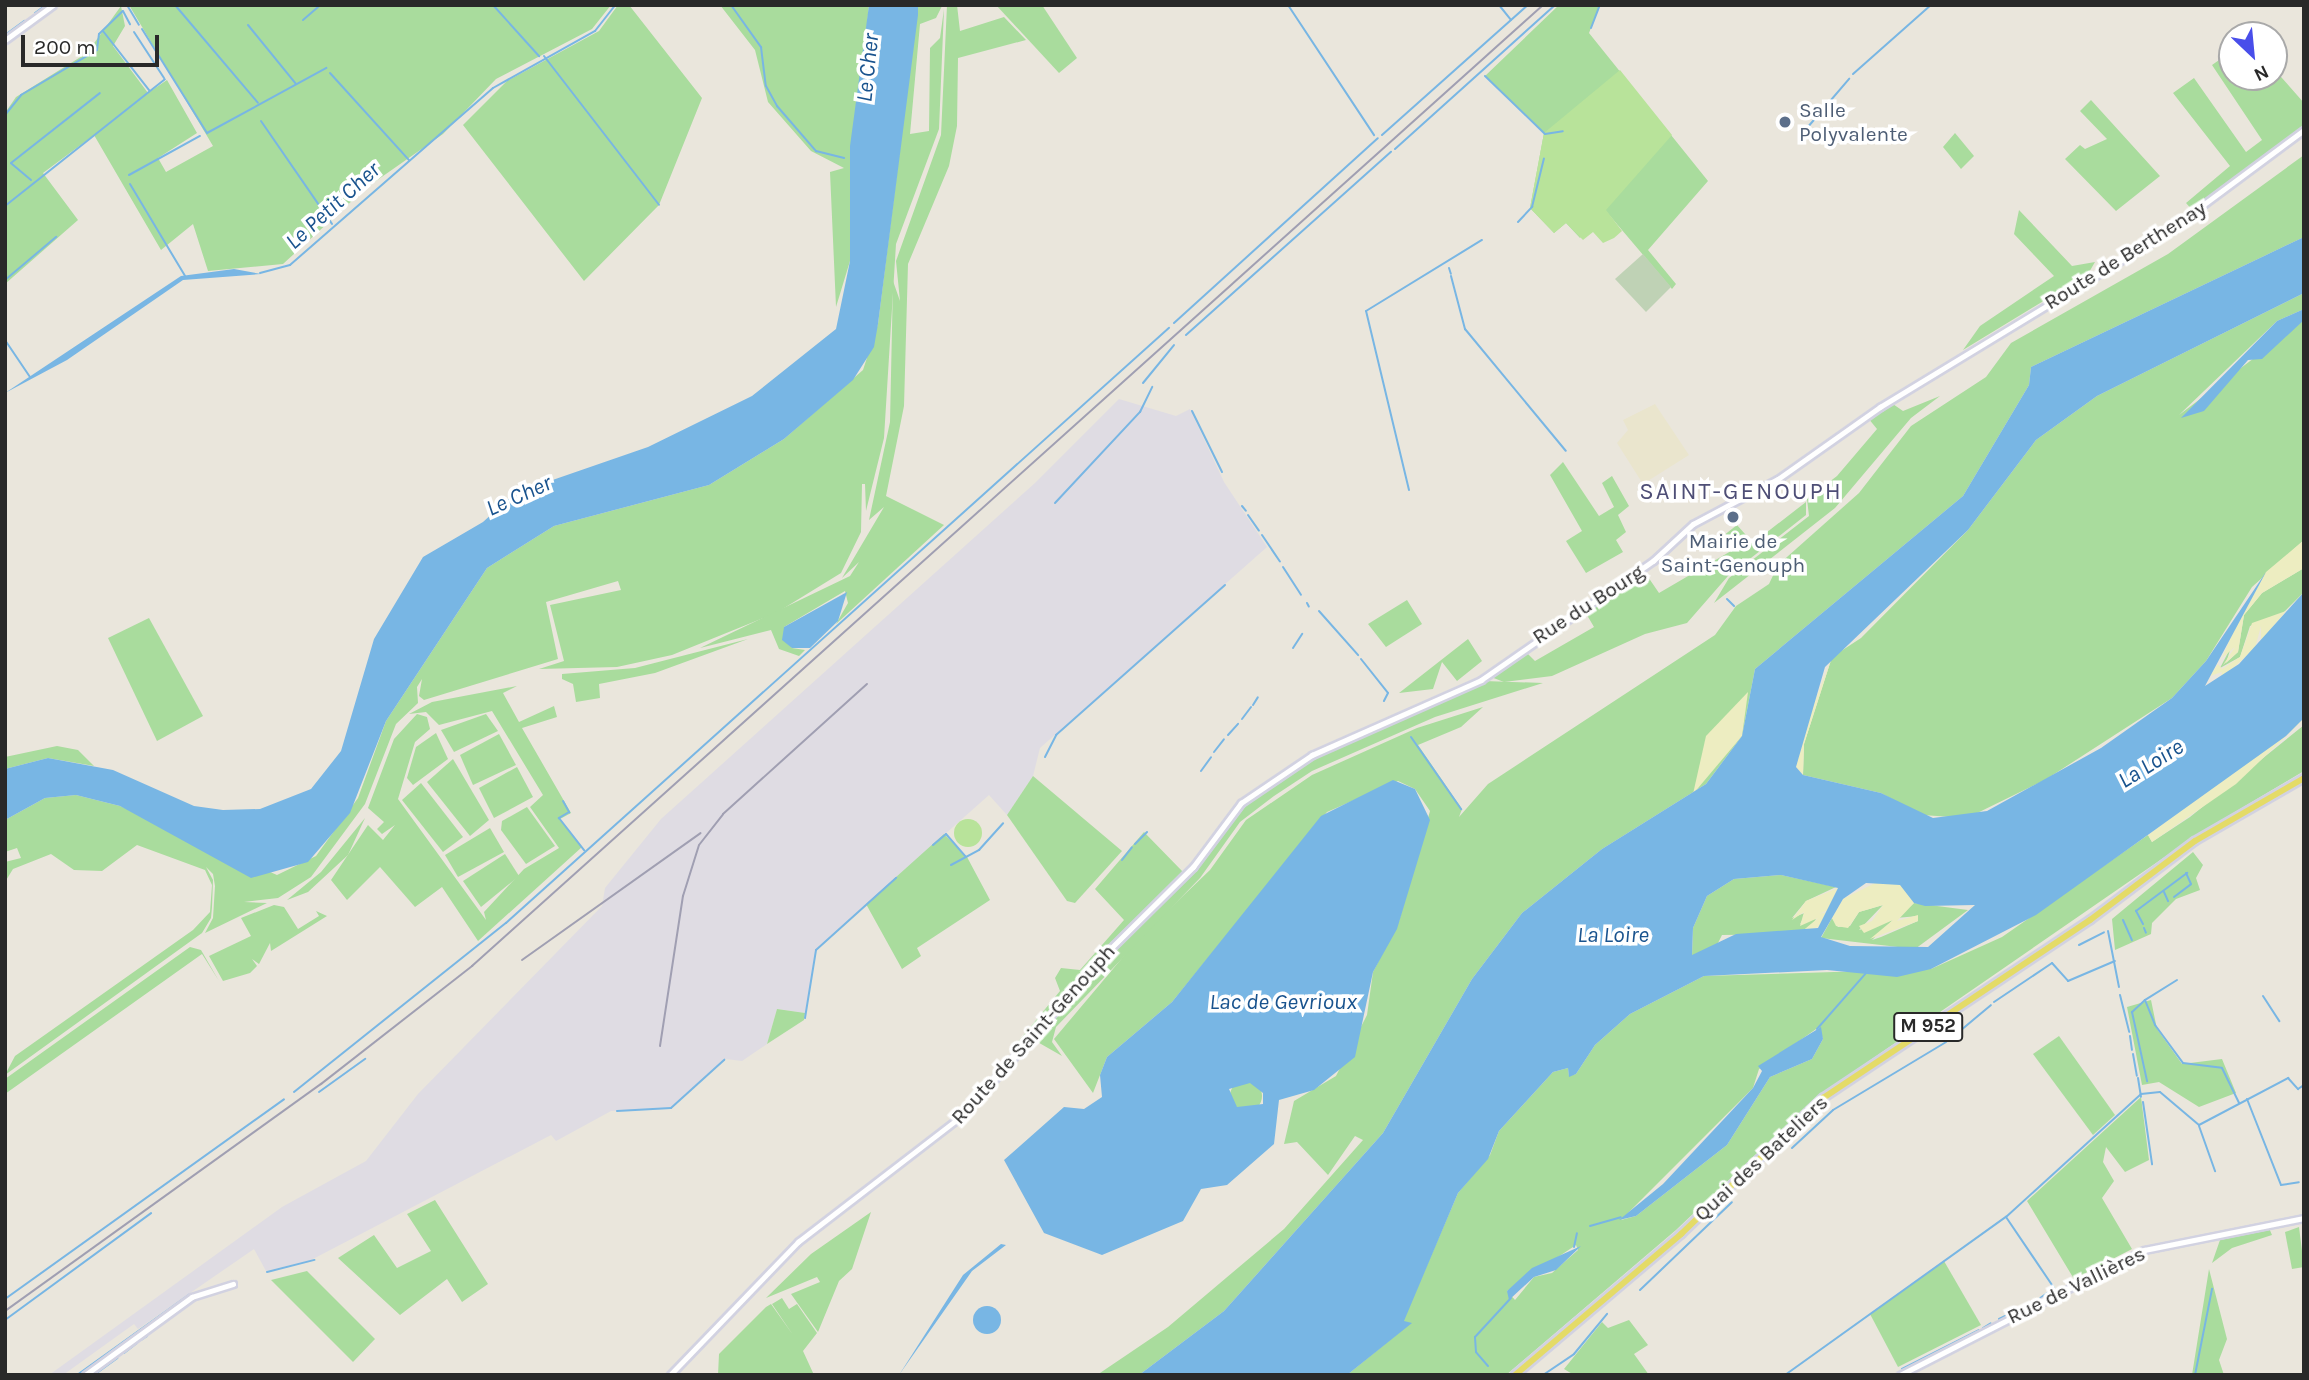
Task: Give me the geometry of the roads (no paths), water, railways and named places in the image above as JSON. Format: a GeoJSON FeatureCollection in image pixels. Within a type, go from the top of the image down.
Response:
{"type":"FeatureCollection","features":[{"type":"Feature","properties":{"kind":"main road"},"geometry":{"type":"LineString","coordinates":[[5,40],[53,5]]}},
{"type":"Feature","properties":{"kind":"main road","name":"Quai des Bateliers"},"geometry":{"type":"LineString","coordinates":[[1515,1375],[1681,1234],[1823,1098],[2090,920],[2195,841],[2304,778]]}},
{"type":"Feature","properties":{"kind":"street","name":"Route de Berthenay"},"geometry":{"type":"LineString","coordinates":[[1940,369],[2166,233],[2304,130]]}},
{"type":"Feature","properties":{"kind":"street","name":"Rue du Bourg"},"geometry":{"type":"LineString","coordinates":[[1405,714],[1476,684],[1513,653],[1653,561],[1693,524],[1778,479],[1940,369]]}},
{"type":"Feature","properties":{"kind":"street","name":"Route de Saint-Genouph"},"geometry":{"type":"LineString","coordinates":[[670,1375],[798,1242],[964,1114],[1105,954],[1194,867],[1241,803],[1312,755],[1405,714]]}},
{"type":"Feature","properties":{"kind":"street","name":"Rue de Vallières"},"geometry":{"type":"LineString","coordinates":[[1900,1375],[2144,1250],[2304,1218]]}},
{"type":"Feature","properties":{"kind":"street"},"geometry":{"type":"LineString","coordinates":[[85,1375],[192,1297],[233,1284]]}},
{"type":"Feature","properties":{"kind":"water","name":"Le Cher"},"geometry":{"type":"Polygon","coordinates":[[[869,5],[918,5],[918,15],[874,347],[853,380],[784,439],[709,485],[554,526],[487,568],[386,721],[350,813],[308,862],[251,878],[120,806],[76,795],[45,798],[5,820],[5,769],[48,758],[113,770],[194,806],[223,810],[260,809],[311,789],[341,751],[374,639],[423,557],[483,522],[515,493],[648,447],[752,396],[836,329],[850,261],[850,146],[869,5]]]}},
{"type":"Feature","properties":{"kind":"water","name":"La Loire"},"geometry":{"type":"Polygon","coordinates":[[[2304,237],[2304,293],[2097,396],[2036,440],[1968,530],[1825,667],[1796,767],[1803,775],[1881,793],[1933,818],[1987,811],[2101,748],[2172,698],[2206,661],[2266,572],[2205,686],[2239,664],[2304,592],[2304,718],[2286,736],[2036,915],[1931,969],[1897,977],[1827,970],[1704,976],[1630,1014],[1595,1045],[1576,1074],[1569,1077],[1568,1068],[1553,1072],[1499,1131],[1488,1159],[1458,1193],[1404,1321],[1412,1323],[1347,1375],[1139,1375],[1224,1311],[1383,1133],[1472,979],[1522,913],[1602,849],[1706,784],[1742,736],[1755,669],[1963,496],[2029,385],[2031,367],[2304,237]],[[1781,875],[1734,879],[1707,896],[1693,928],[1692,955],[1736,934],[1818,928],[1838,888],[1781,875]],[[1866,883],[1843,899],[1821,937],[1850,946],[1928,947],[1975,905],[1925,906],[1914,903],[1900,885],[1866,883]]]}},
{"type":"Feature","properties":{"kind":"water"},"geometry":{"type":"Polygon","coordinates":[[[234,269],[261,274],[183,280],[67,360],[5,393],[181,276],[234,269]]]}},
{"type":"Feature","properties":{"kind":"water"},"geometry":{"type":"Polygon","coordinates":[[[2304,309],[2304,320],[2262,359],[2248,360],[2204,411],[2181,418],[2277,321],[2304,309]]]}},
{"type":"Feature","properties":{"kind":"water"},"geometry":{"type":"Polygon","coordinates":[[[847,592],[838,621],[810,648],[792,648],[782,640],[784,627],[847,592]]]}},
{"type":"Feature","properties":{"kind":"water","name":"Lac de Gevrioux"},"geometry":{"type":"Polygon","coordinates":[[[1393,780],[1415,789],[1430,820],[1397,929],[1373,972],[1355,1057],[1314,1090],[1279,1100],[1274,1144],[1227,1185],[1201,1189],[1183,1221],[1102,1255],[1044,1233],[1004,1160],[1064,1107],[1084,1109],[1102,1097],[1100,1075],[1107,1057],[1172,1002],[1321,816],[1393,780]],[[1250,1083],[1229,1089],[1237,1107],[1263,1104],[1263,1093],[1250,1083]]]}},
{"type":"Feature","properties":{"kind":"water"},"geometry":{"type":"Polygon","coordinates":[[[1821,1027],[1823,1039],[1812,1059],[1770,1077],[1727,1145],[1636,1216],[1619,1220],[1663,1184],[1753,1088],[1762,1071],[1758,1066],[1821,1027]]]}},
{"type":"Feature","properties":{"kind":"water"},"geometry":{"type":"Polygon","coordinates":[[[1001,1244],[1006,1245],[972,1271],[899,1375],[963,1275],[1001,1244]]]}},
{"type":"Feature","properties":{"kind":"water"},"geometry":{"type":"Polygon","coordinates":[[[1581,1246],[1556,1270],[1534,1277],[1509,1300],[1507,1291],[1532,1268],[1581,1246]]]}},
{"type":"Feature","properties":{"kind":"water"},"geometry":{"type":"Polygon","coordinates":[[[987,1306],[997,1310],[1001,1320],[997,1330],[987,1334],[977,1330],[973,1320],[977,1310],[987,1306]]]}},
{"type":"Feature","properties":{"kind":"waterway"},"geometry":{"type":"LineString","coordinates":[[35,13],[46,5]]}},
{"type":"Feature","properties":{"kind":"waterway"},"geometry":{"type":"LineString","coordinates":[[127,5],[139,25]]}},
{"type":"Feature","properties":{"kind":"waterway"},"geometry":{"type":"LineString","coordinates":[[175,5],[258,103]]}},
{"type":"Feature","properties":{"kind":"waterway"},"geometry":{"type":"LineString","coordinates":[[303,20],[320,5]]}},
{"type":"Feature","properties":{"kind":"waterway"},"geometry":{"type":"LineString","coordinates":[[493,5],[539,56]]}},
{"type":"Feature","properties":{"kind":"waterway","name":"Le Petit Cher"},"geometry":{"type":"LineString","coordinates":[[260,273],[290,265],[493,88],[595,31],[615,5]]}},
{"type":"Feature","properties":{"kind":"waterway"},"geometry":{"type":"LineString","coordinates":[[731,5],[761,47],[766,86],[777,106],[816,151],[844,158]]}},
{"type":"Feature","properties":{"kind":"waterway"},"geometry":{"type":"LineString","coordinates":[[1288,5],[1374,135]]}},
{"type":"Feature","properties":{"kind":"waterway"},"geometry":{"type":"LineString","coordinates":[[1499,5],[1511,20]]}},
{"type":"Feature","properties":{"kind":"waterway"},"geometry":{"type":"LineString","coordinates":[[1382,135],[1528,5]]}},
{"type":"Feature","properties":{"kind":"waterway"},"geometry":{"type":"LineString","coordinates":[[1395,149],[1555,5]]}},
{"type":"Feature","properties":{"kind":"waterway"},"geometry":{"type":"LineString","coordinates":[[1591,28],[1600,5]]}},
{"type":"Feature","properties":{"kind":"waterway"},"geometry":{"type":"LineString","coordinates":[[1853,74],[1931,5]]}},
{"type":"Feature","properties":{"kind":"waterway"},"geometry":{"type":"LineString","coordinates":[[5,115],[21,95],[97,50],[99,34],[123,11],[130,24]]}},
{"type":"Feature","properties":{"kind":"waterway"},"geometry":{"type":"LineString","coordinates":[[5,35],[24,21]]}},
{"type":"Feature","properties":{"kind":"waterway"},"geometry":{"type":"LineString","coordinates":[[248,25],[296,84]]}},
{"type":"Feature","properties":{"kind":"waterway"},"geometry":{"type":"LineString","coordinates":[[142,29],[207,133],[326,68]]}},
{"type":"Feature","properties":{"kind":"waterway"},"geometry":{"type":"LineString","coordinates":[[103,31],[149,90]]}},
{"type":"Feature","properties":{"kind":"waterway"},"geometry":{"type":"LineString","coordinates":[[134,32],[164,78]]}},
{"type":"Feature","properties":{"kind":"waterway"},"geometry":{"type":"LineString","coordinates":[[544,56],[659,205]]}},
{"type":"Feature","properties":{"kind":"waterway"},"geometry":{"type":"LineString","coordinates":[[330,73],[409,160]]}},
{"type":"Feature","properties":{"kind":"waterway"},"geometry":{"type":"LineString","coordinates":[[1485,76],[1545,134],[1563,131]]}},
{"type":"Feature","properties":{"kind":"waterway"},"geometry":{"type":"LineString","coordinates":[[5,206],[165,79]]}},
{"type":"Feature","properties":{"kind":"waterway"},"geometry":{"type":"LineString","coordinates":[[1807,128],[1849,79]]}},
{"type":"Feature","properties":{"kind":"waterway"},"geometry":{"type":"LineString","coordinates":[[31,180],[11,163],[100,93]]}},
{"type":"Feature","properties":{"kind":"waterway"},"geometry":{"type":"LineString","coordinates":[[261,121],[332,224]]}},
{"type":"Feature","properties":{"kind":"waterway"},"geometry":{"type":"LineString","coordinates":[[129,175],[200,136]]}},
{"type":"Feature","properties":{"kind":"waterway"},"geometry":{"type":"LineString","coordinates":[[1174,323],[1378,138]]}},
{"type":"Feature","properties":{"kind":"waterway"},"geometry":{"type":"LineString","coordinates":[[1186,335],[1391,152]]}},
{"type":"Feature","properties":{"kind":"waterway"},"geometry":{"type":"LineString","coordinates":[[1518,222],[1532,207],[1544,158]]}},
{"type":"Feature","properties":{"kind":"waterway"},"geometry":{"type":"LineString","coordinates":[[130,184],[185,276]]}},
{"type":"Feature","properties":{"kind":"waterway"},"geometry":{"type":"LineString","coordinates":[[5,280],[56,237]]}},
{"type":"Feature","properties":{"kind":"waterway"},"geometry":{"type":"LineString","coordinates":[[1409,490],[1366,311],[1482,240]]}},
{"type":"Feature","properties":{"kind":"waterway"},"geometry":{"type":"LineString","coordinates":[[1449,268],[1451,274]]}},
{"type":"Feature","properties":{"kind":"waterway"},"geometry":{"type":"LineString","coordinates":[[1451,276],[1465,329],[1566,451]]}},
{"type":"Feature","properties":{"kind":"waterway"},"geometry":{"type":"LineString","coordinates":[[294,1092],[506,923],[1169,328]]}},
{"type":"Feature","properties":{"kind":"waterway"},"geometry":{"type":"LineString","coordinates":[[5,340],[30,377]]}},
{"type":"Feature","properties":{"kind":"waterway"},"geometry":{"type":"LineString","coordinates":[[1143,383],[1174,345]]}},
{"type":"Feature","properties":{"kind":"waterway"},"geometry":{"type":"LineString","coordinates":[[1055,503],[1140,412],[1152,387]]}},
{"type":"Feature","properties":{"kind":"waterway"},"geometry":{"type":"LineString","coordinates":[[1192,411],[1222,472]]}},
{"type":"Feature","properties":{"kind":"waterway"},"geometry":{"type":"LineString","coordinates":[[1242,506],[1246,511]]}},
{"type":"Feature","properties":{"kind":"waterway"},"geometry":{"type":"LineString","coordinates":[[1248,515],[1259,531]]}},
{"type":"Feature","properties":{"kind":"waterway"},"geometry":{"type":"LineString","coordinates":[[1262,535],[1280,562]]}},
{"type":"Feature","properties":{"kind":"waterway"},"geometry":{"type":"LineString","coordinates":[[1705,567],[1712,564]]}},
{"type":"Feature","properties":{"kind":"waterway"},"geometry":{"type":"LineString","coordinates":[[1283,567],[1301,595]]}},
{"type":"Feature","properties":{"kind":"waterway"},"geometry":{"type":"LineString","coordinates":[[1045,757],[1056,735],[1225,585]]}},
{"type":"Feature","properties":{"kind":"waterway"},"geometry":{"type":"LineString","coordinates":[[1727,599],[1734,606]]}},
{"type":"Feature","properties":{"kind":"waterway"},"geometry":{"type":"LineString","coordinates":[[1307,603],[1309,607]]}},
{"type":"Feature","properties":{"kind":"waterway"},"geometry":{"type":"LineString","coordinates":[[1319,611],[1358,655]]}},
{"type":"Feature","properties":{"kind":"waterway"},"geometry":{"type":"LineString","coordinates":[[1293,648],[1302,634]]}},
{"type":"Feature","properties":{"kind":"waterway"},"geometry":{"type":"LineString","coordinates":[[1361,659],[1388,693],[1384,701]]}},
{"type":"Feature","properties":{"kind":"waterway"},"geometry":{"type":"LineString","coordinates":[[1253,705],[1258,697]]}},
{"type":"Feature","properties":{"kind":"waterway"},"geometry":{"type":"LineString","coordinates":[[1242,719],[1251,707]]}},
{"type":"Feature","properties":{"kind":"waterway"},"geometry":{"type":"LineString","coordinates":[[1228,735],[1238,724]]}},
{"type":"Feature","properties":{"kind":"waterway"},"geometry":{"type":"LineString","coordinates":[[1411,737],[1461,809]]}},
{"type":"Feature","properties":{"kind":"waterway"},"geometry":{"type":"LineString","coordinates":[[1214,752],[1224,739]]}},
{"type":"Feature","properties":{"kind":"waterway"},"geometry":{"type":"LineString","coordinates":[[1201,771],[1211,757]]}},
{"type":"Feature","properties":{"kind":"waterway"},"geometry":{"type":"LineString","coordinates":[[563,801],[569,812],[559,818],[584,850]]}},
{"type":"Feature","properties":{"kind":"waterway"},"geometry":{"type":"LineString","coordinates":[[951,865],[979,850],[1003,823]]}},
{"type":"Feature","properties":{"kind":"waterway"},"geometry":{"type":"LineString","coordinates":[[1135,844],[1147,832]]}},
{"type":"Feature","properties":{"kind":"waterway"},"geometry":{"type":"LineString","coordinates":[[933,845],[946,834],[966,857]]}},
{"type":"Feature","properties":{"kind":"waterway"},"geometry":{"type":"LineString","coordinates":[[1122,860],[1132,847]]}},
{"type":"Feature","properties":{"kind":"waterway"},"geometry":{"type":"LineString","coordinates":[[2174,897],[2191,884],[2186,873]]}},
{"type":"Feature","properties":{"kind":"waterway"},"geometry":{"type":"LineString","coordinates":[[2143,924],[2136,911],[2187,873]]}},
{"type":"Feature","properties":{"kind":"waterway"},"geometry":{"type":"LineString","coordinates":[[805,1018],[816,950],[896,878]]}},
{"type":"Feature","properties":{"kind":"waterway"},"geometry":{"type":"LineString","coordinates":[[2164,892],[2168,901]]}},
{"type":"Feature","properties":{"kind":"waterway"},"geometry":{"type":"LineString","coordinates":[[2123,920],[2132,940]]}},
{"type":"Feature","properties":{"kind":"waterway"},"geometry":{"type":"LineString","coordinates":[[2144,928],[2146,933]]}},
{"type":"Feature","properties":{"kind":"waterway"},"geometry":{"type":"LineString","coordinates":[[2108,931],[2119,987]]}},
{"type":"Feature","properties":{"kind":"waterway"},"geometry":{"type":"LineString","coordinates":[[2079,945],[2104,932]]}},
{"type":"Feature","properties":{"kind":"waterway"},"geometry":{"type":"LineString","coordinates":[[1994,1002],[2052,963],[2068,981],[2115,961]]}},
{"type":"Feature","properties":{"kind":"waterway"},"geometry":{"type":"LineString","coordinates":[[1817,1029],[1866,973]]}},
{"type":"Feature","properties":{"kind":"waterway"},"geometry":{"type":"LineString","coordinates":[[2177,980],[2145,1000],[2155,1025],[2183,1063],[2222,1068],[2239,1103]]}},
{"type":"Feature","properties":{"kind":"waterway"},"geometry":{"type":"LineString","coordinates":[[2120,995],[2129,1032]]}},
{"type":"Feature","properties":{"kind":"waterway"},"geometry":{"type":"LineString","coordinates":[[2263,996],[2279,1021]]}},
{"type":"Feature","properties":{"kind":"waterway"},"geometry":{"type":"LineString","coordinates":[[2145,1000],[2132,1012],[2147,1081]]}},
{"type":"Feature","properties":{"kind":"waterway"},"geometry":{"type":"LineString","coordinates":[[1954,1036],[1991,1005]]}},
{"type":"Feature","properties":{"kind":"waterway"},"geometry":{"type":"LineString","coordinates":[[2130,1036],[2132,1050]]}},
{"type":"Feature","properties":{"kind":"waterway"},"geometry":{"type":"LineString","coordinates":[[1792,1148],[1833,1110],[1946,1042]]}},
{"type":"Feature","properties":{"kind":"waterway"},"geometry":{"type":"LineString","coordinates":[[2133,1054],[2137,1076]]}},
{"type":"Feature","properties":{"kind":"waterway"},"geometry":{"type":"LineString","coordinates":[[319,1092],[365,1059]]}},
{"type":"Feature","properties":{"kind":"waterway"},"geometry":{"type":"LineString","coordinates":[[617,1111],[671,1108],[724,1060]]}},
{"type":"Feature","properties":{"kind":"waterway"},"geometry":{"type":"LineString","coordinates":[[2138,1078],[2141,1097]]}},
{"type":"Feature","properties":{"kind":"waterway"},"geometry":{"type":"LineString","coordinates":[[1785,1375],[2006,1217],[2141,1094],[2160,1092],[2199,1125],[2288,1078],[2298,1089],[2304,1085]]}},
{"type":"Feature","properties":{"kind":"waterway"},"geometry":{"type":"LineString","coordinates":[[5,1299],[284,1099]]}},
{"type":"Feature","properties":{"kind":"waterway"},"geometry":{"type":"LineString","coordinates":[[2247,1099],[2281,1185],[2299,1182]]}},
{"type":"Feature","properties":{"kind":"waterway"},"geometry":{"type":"LineString","coordinates":[[2143,1102],[2152,1164]]}},
{"type":"Feature","properties":{"kind":"waterway"},"geometry":{"type":"LineString","coordinates":[[2199,1126],[2215,1171]]}},
{"type":"Feature","properties":{"kind":"waterway"},"geometry":{"type":"LineString","coordinates":[[1640,1290],[1732,1202]]}},
{"type":"Feature","properties":{"kind":"waterway"},"geometry":{"type":"LineString","coordinates":[[5,1320],[151,1213]]}},
{"type":"Feature","properties":{"kind":"waterway"},"geometry":{"type":"LineString","coordinates":[[1590,1226],[1621,1217]]}},
{"type":"Feature","properties":{"kind":"waterway"},"geometry":{"type":"LineString","coordinates":[[2006,1217],[2054,1288],[2040,1298]]}},
{"type":"Feature","properties":{"kind":"waterway"},"geometry":{"type":"LineString","coordinates":[[2294,1222],[2304,1221]]}},
{"type":"Feature","properties":{"kind":"waterway"},"geometry":{"type":"LineString","coordinates":[[1574,1247],[1577,1233]]}},
{"type":"Feature","properties":{"kind":"waterway"},"geometry":{"type":"LineString","coordinates":[[2141,1256],[2147,1253]]}},
{"type":"Feature","properties":{"kind":"waterway"},"geometry":{"type":"LineString","coordinates":[[267,1272],[314,1260]]}},
{"type":"Feature","properties":{"kind":"waterway"},"geometry":{"type":"LineString","coordinates":[[2121,1266],[2125,1264]]}},
{"type":"Feature","properties":{"kind":"waterway"},"geometry":{"type":"LineString","coordinates":[[2113,1270],[2118,1267]]}},
{"type":"Feature","properties":{"kind":"waterway"},"geometry":{"type":"LineString","coordinates":[[2101,1276],[2108,1272]]}},
{"type":"Feature","properties":{"kind":"waterway"},"geometry":{"type":"LineString","coordinates":[[2081,1286],[2090,1281]]}},
{"type":"Feature","properties":{"kind":"waterway"},"geometry":{"type":"LineString","coordinates":[[2195,1375],[2212,1289]]}},
{"type":"Feature","properties":{"kind":"waterway"},"geometry":{"type":"LineString","coordinates":[[2061,1296],[2073,1290]]}},
{"type":"Feature","properties":{"kind":"waterway"},"geometry":{"type":"LineString","coordinates":[[77,1375],[190,1294]]}},
{"type":"Feature","properties":{"kind":"waterway"},"geometry":{"type":"LineString","coordinates":[[1488,1366],[1476,1352],[1475,1337],[1511,1298]]}},
{"type":"Feature","properties":{"kind":"waterway"},"geometry":{"type":"LineString","coordinates":[[2048,1303],[2058,1298]]}},
{"type":"Feature","properties":{"kind":"waterway"},"geometry":{"type":"LineString","coordinates":[[2009,1314],[2032,1302]]}},
{"type":"Feature","properties":{"kind":"waterway"},"geometry":{"type":"LineString","coordinates":[[2022,1317],[2045,1305]]}},
{"type":"Feature","properties":{"kind":"waterway"},"geometry":{"type":"LineString","coordinates":[[1543,1375],[1574,1354],[1607,1314]]}},
{"type":"Feature","properties":{"kind":"waterway"},"geometry":{"type":"LineString","coordinates":[[1999,1319],[2005,1316]]}},
{"type":"Feature","properties":{"kind":"waterway"},"geometry":{"type":"LineString","coordinates":[[2012,1322],[2017,1319]]}},
{"type":"Feature","properties":{"kind":"waterway"},"geometry":{"type":"LineString","coordinates":[[1983,1328],[1991,1323]]}},
{"type":"Feature","properties":{"kind":"waterway"},"geometry":{"type":"LineString","coordinates":[[1991,1332],[2005,1325]]}},
{"type":"Feature","properties":{"kind":"waterway"},"geometry":{"type":"LineString","coordinates":[[1902,1369],[1979,1330]]}},
{"type":"Feature","properties":{"kind":"waterway"},"geometry":{"type":"LineString","coordinates":[[141,1340],[147,1336]]}},
{"type":"Feature","properties":{"kind":"waterway"},"geometry":{"type":"LineString","coordinates":[[1971,1343],[1982,1337]]}},
{"type":"Feature","properties":{"kind":"waterway"},"geometry":{"type":"LineString","coordinates":[[124,1353],[137,1343]]}},
{"type":"Feature","properties":{"kind":"waterway"},"geometry":{"type":"LineString","coordinates":[[1963,1346],[1967,1345]]}},
{"type":"Feature","properties":{"kind":"waterway"},"geometry":{"type":"LineString","coordinates":[[1946,1355],[1958,1349]]}},
{"type":"Feature","properties":{"kind":"waterway"},"geometry":{"type":"LineString","coordinates":[[98,1372],[117,1358]]}},
{"type":"Feature","properties":{"kind":"railway"},"geometry":{"type":"LineString","coordinates":[[5,1311],[321,1084],[472,966],[1543,5]]}},
{"type":"Feature","properties":{"kind":"railway"},"geometry":{"type":"LineString","coordinates":[[660,1046],[683,896],[699,845],[723,814],[867,684]]}},
{"type":"Feature","properties":{"kind":"railway"},"geometry":{"type":"LineString","coordinates":[[522,960],[701,833]]}},
{"type":"Feature","properties":{"kind":"place","name":"Salle Polyvalente"},"geometry":{"type":"Point","coordinates":[1785,122]}},
{"type":"Feature","properties":{"kind":"place","name":"Mairie de Saint-Genouph"},"geometry":{"type":"Point","coordinates":[1733,517]}},
{"type":"Feature","properties":{"kind":"district","name":"SAINT-GENOUPH"},"geometry":{"type":"Point","coordinates":[1741,492]}}]}
